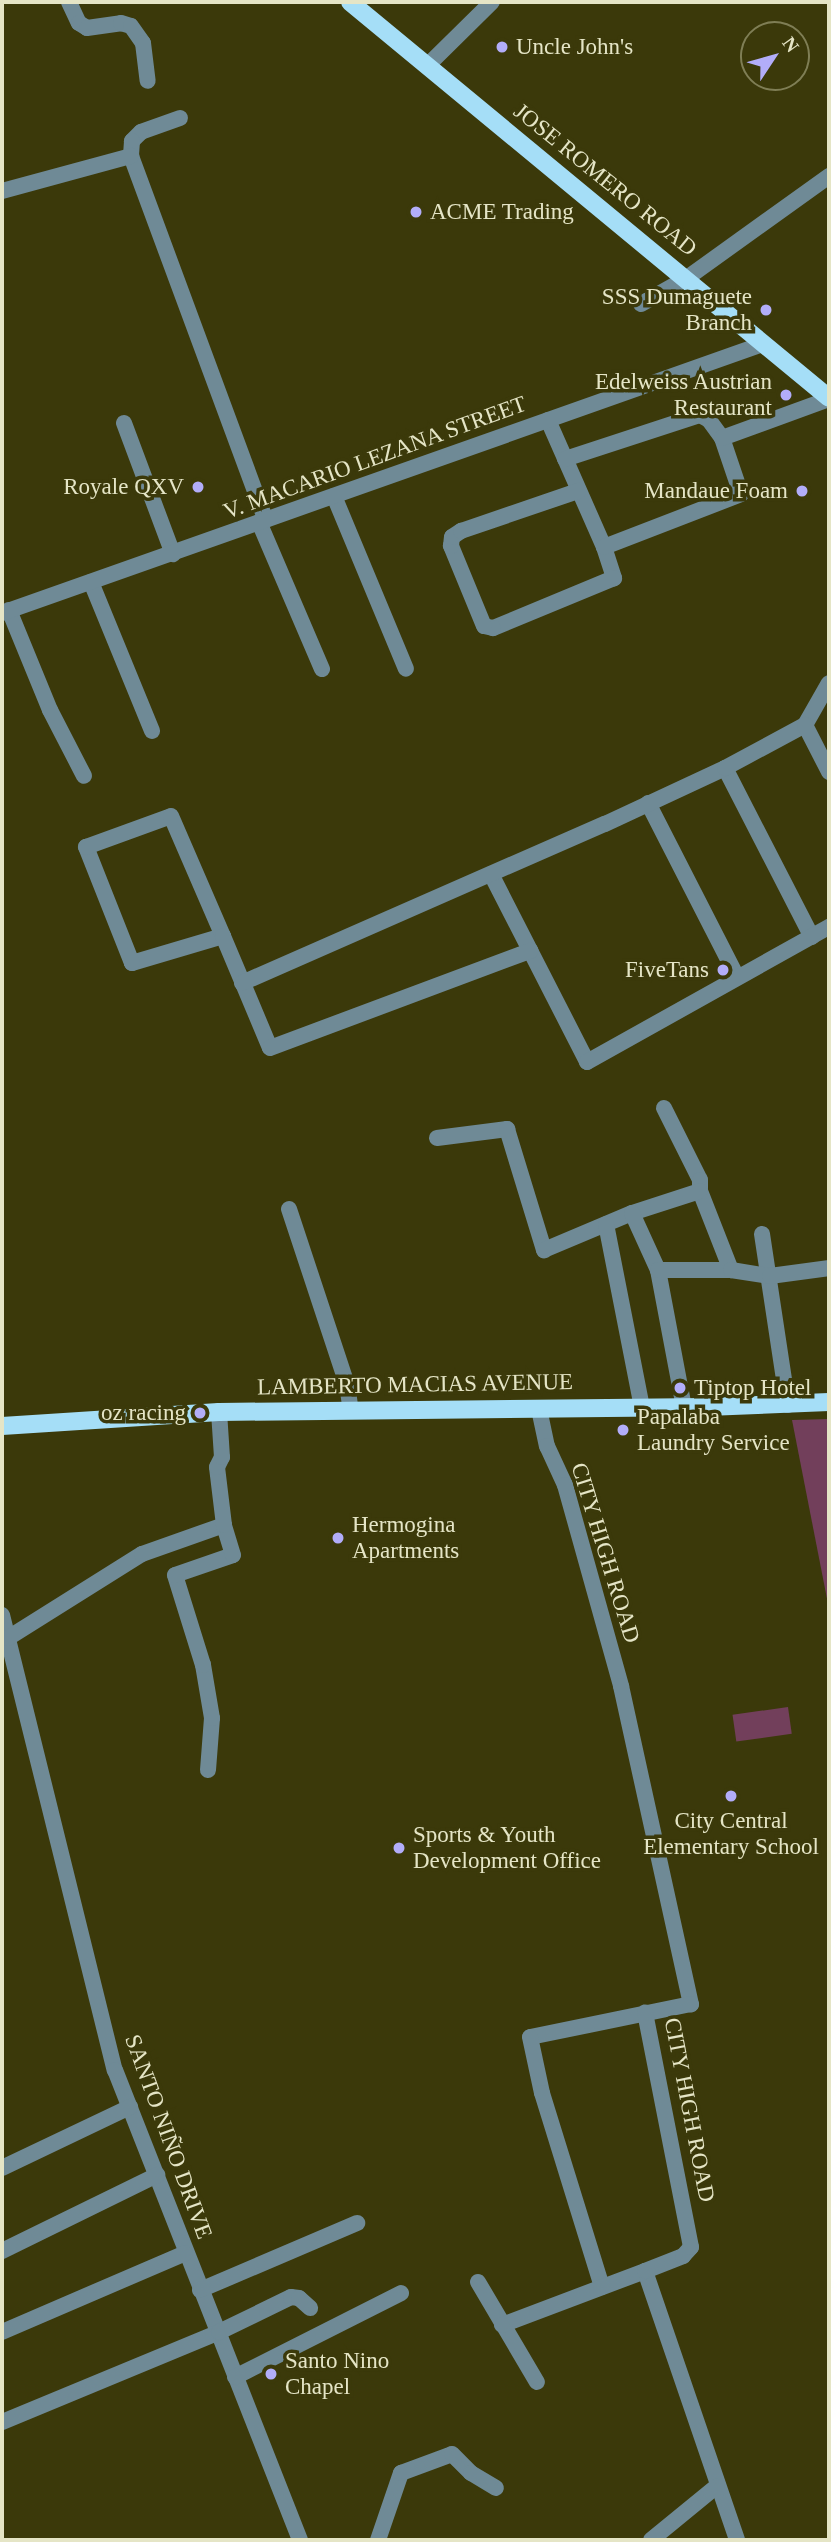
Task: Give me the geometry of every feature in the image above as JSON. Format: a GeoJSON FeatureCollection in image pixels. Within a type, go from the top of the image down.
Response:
{"type":"FeatureCollection","features":[{"type":"Feature","properties":{"kind":"main road","name":"JOSE ROMERO ROAD"},"geometry":{"type":"LineString","coordinates":[[350,2],[829,398]]}},
{"type":"Feature","properties":{"kind":"main road","name":"LAMBERTO MACIAS AVENUE"},"geometry":{"type":"LineString","coordinates":[[2,1426],[219,1412],[684,1407],[829,1402]]}},
{"type":"Feature","properties":{"kind":"street"},"geometry":{"type":"LineString","coordinates":[[69,2],[79,23],[87,28],[121,23],[131,26],[143,43],[148,81]]}},
{"type":"Feature","properties":{"kind":"street"},"geometry":{"type":"LineString","coordinates":[[427,66],[492,2]]}},
{"type":"Feature","properties":{"kind":"street"},"geometry":{"type":"LineString","coordinates":[[180,118],[141,132],[132,141],[131,156],[263,521],[322,669]]}},
{"type":"Feature","properties":{"kind":"street"},"geometry":{"type":"LineString","coordinates":[[2,191],[131,156]]}},
{"type":"Feature","properties":{"kind":"street"},"geometry":{"type":"LineString","coordinates":[[641,304],[687,278],[829,176]]}},
{"type":"Feature","properties":{"kind":"street","name":"V. MACARIO LEZANA STREET"},"geometry":{"type":"LineString","coordinates":[[5,611],[763,345]]}},
{"type":"Feature","properties":{"kind":"street"},"geometry":{"type":"LineString","coordinates":[[722,438],[829,398]]}},
{"type":"Feature","properties":{"kind":"street"},"geometry":{"type":"LineString","coordinates":[[565,459],[700,415],[709,420],[722,438],[741,494],[604,547]]}},
{"type":"Feature","properties":{"kind":"street"},"geometry":{"type":"LineString","coordinates":[[548,420],[604,547],[614,578],[494,628],[484,626],[451,546],[452,537],[578,491]]}},
{"type":"Feature","properties":{"kind":"street"},"geometry":{"type":"LineString","coordinates":[[124,423],[173,554]]}},
{"type":"Feature","properties":{"kind":"street"},"geometry":{"type":"LineString","coordinates":[[334,496],[406,669]]}},
{"type":"Feature","properties":{"kind":"street"},"geometry":{"type":"LineString","coordinates":[[91,582],[152,731]]}},
{"type":"Feature","properties":{"kind":"street"},"geometry":{"type":"LineString","coordinates":[[5,611],[50,710],[84,776]]}},
{"type":"Feature","properties":{"kind":"street"},"geometry":{"type":"LineString","coordinates":[[242,983],[724,768],[805,725],[829,683]]}},
{"type":"Feature","properties":{"kind":"street"},"geometry":{"type":"LineString","coordinates":[[805,725],[829,772]]}},
{"type":"Feature","properties":{"kind":"street"},"geometry":{"type":"LineString","coordinates":[[724,768],[812,937]]}},
{"type":"Feature","properties":{"kind":"street"},"geometry":{"type":"LineString","coordinates":[[648,803],[737,977]]}},
{"type":"Feature","properties":{"kind":"street"},"geometry":{"type":"LineString","coordinates":[[223,936],[132,963],[86,847],[172,816],[223,936],[242,983],[270,1048],[530,951]]}},
{"type":"Feature","properties":{"kind":"street"},"geometry":{"type":"LineString","coordinates":[[491,874],[587,1062],[829,928]]}},
{"type":"Feature","properties":{"kind":"street"},"geometry":{"type":"LineString","coordinates":[[664,1108],[700,1180],[700,1191],[731,1270]]}},
{"type":"Feature","properties":{"kind":"street"},"geometry":{"type":"LineString","coordinates":[[437,1138],[507,1129],[544,1250],[632,1213],[700,1191]]}},
{"type":"Feature","properties":{"kind":"street"},"geometry":{"type":"LineString","coordinates":[[289,1209],[347,1384],[351,1411]]}},
{"type":"Feature","properties":{"kind":"street"},"geometry":{"type":"LineString","coordinates":[[632,1213],[658,1270],[684,1407]]}},
{"type":"Feature","properties":{"kind":"street"},"geometry":{"type":"LineString","coordinates":[[606,1224],[642,1407]]}},
{"type":"Feature","properties":{"kind":"street"},"geometry":{"type":"LineString","coordinates":[[762,1234],[788,1405]]}},
{"type":"Feature","properties":{"kind":"street"},"geometry":{"type":"LineString","coordinates":[[658,1270],[731,1270],[770,1276],[829,1268]]}},
{"type":"Feature","properties":{"kind":"street","name":"CITY HIGH ROAD"},"geometry":{"type":"LineString","coordinates":[[502,2325],[683,2256],[691,2246],[692,2239],[645,2012],[691,2004],[621,1686],[565,1485],[547,1446],[540,1409]]}},
{"type":"Feature","properties":{"kind":"street"},"geometry":{"type":"LineString","coordinates":[[208,1770],[212,1718],[203,1665],[175,1575],[233,1555],[224,1525],[217,1468],[222,1457],[219,1412]]}},
{"type":"Feature","properties":{"kind":"street"},"geometry":{"type":"LineString","coordinates":[[8,1638],[142,1554],[224,1525]]}},
{"type":"Feature","properties":{"kind":"street","name":"SANTO NIÑO DRIVE"},"geometry":{"type":"LineString","coordinates":[[2,1615],[116,2070],[185,2253],[300,2540]]}},
{"type":"Feature","properties":{"kind":"street"},"geometry":{"type":"LineString","coordinates":[[601,2287],[542,2093],[530,2037],[645,2012]]}},
{"type":"Feature","properties":{"kind":"street"},"geometry":{"type":"LineString","coordinates":[[2,2168],[130,2107]]}},
{"type":"Feature","properties":{"kind":"street"},"geometry":{"type":"LineString","coordinates":[[2,2251],[157,2175]]}},
{"type":"Feature","properties":{"kind":"street"},"geometry":{"type":"LineString","coordinates":[[200,2290],[357,2223]]}},
{"type":"Feature","properties":{"kind":"street"},"geometry":{"type":"LineString","coordinates":[[2,2332],[185,2253]]}},
{"type":"Feature","properties":{"kind":"street"},"geometry":{"type":"LineString","coordinates":[[645,2271],[737,2540]]}},
{"type":"Feature","properties":{"kind":"street"},"geometry":{"type":"LineString","coordinates":[[478,2282],[537,2382]]}},
{"type":"Feature","properties":{"kind":"street"},"geometry":{"type":"LineString","coordinates":[[235,2377],[401,2293]]}},
{"type":"Feature","properties":{"kind":"street"},"geometry":{"type":"LineString","coordinates":[[2,2422],[217,2332],[291,2297],[299,2298],[310,2308]]}},
{"type":"Feature","properties":{"kind":"street"},"geometry":{"type":"LineString","coordinates":[[378,2540],[401,2473],[452,2454],[471,2473],[496,2488]]}},
{"type":"Feature","properties":{"kind":"street"},"geometry":{"type":"LineString","coordinates":[[651,2540],[717,2486]]}},
{"type":"Feature","properties":{"kind":"shaded area"},"geometry":{"type":"Polygon","coordinates":[[[829,1419],[829,1609],[792,1420],[829,1419]]]}},
{"type":"Feature","properties":{"kind":"shaded area"},"geometry":{"type":"Polygon","coordinates":[[[788,1707],[792,1734],[736,1742],[733,1715],[788,1707]]]}},
{"type":"Feature","properties":{"kind":"place","name":"Uncle John's"},"geometry":{"type":"Point","coordinates":[502,47]}},
{"type":"Feature","properties":{"kind":"place","name":"ACME Trading"},"geometry":{"type":"Point","coordinates":[416,212]}},
{"type":"Feature","properties":{"kind":"place","name":"SSS Dumaguete Branch"},"geometry":{"type":"Point","coordinates":[766,310]}},
{"type":"Feature","properties":{"kind":"place","name":"Edelweiss Austrian Restaurant"},"geometry":{"type":"Point","coordinates":[786,395]}},
{"type":"Feature","properties":{"kind":"place","name":"Royale QXV"},"geometry":{"type":"Point","coordinates":[198,487]}},
{"type":"Feature","properties":{"kind":"place","name":"Mandaue Foam"},"geometry":{"type":"Point","coordinates":[802,491]}},
{"type":"Feature","properties":{"kind":"place","name":"FiveTans"},"geometry":{"type":"Point","coordinates":[723,970]}},
{"type":"Feature","properties":{"kind":"place","name":"Tiptop Hotel"},"geometry":{"type":"Point","coordinates":[680,1388]}},
{"type":"Feature","properties":{"kind":"place","name":"oz racing"},"geometry":{"type":"Point","coordinates":[200,1413]}},
{"type":"Feature","properties":{"kind":"place","name":"Papalaba Laundry Service"},"geometry":{"type":"Point","coordinates":[623,1430]}},
{"type":"Feature","properties":{"kind":"place","name":"Hermogina Apartments"},"geometry":{"type":"Point","coordinates":[338,1538]}},
{"type":"Feature","properties":{"kind":"place","name":"City Central Elementary School"},"geometry":{"type":"Point","coordinates":[731,1796]}},
{"type":"Feature","properties":{"kind":"place","name":"Sports & Youth Development Office"},"geometry":{"type":"Point","coordinates":[399,1848]}},
{"type":"Feature","properties":{"kind":"place","name":"Santo Nino Chapel"},"geometry":{"type":"Point","coordinates":[271,2374]}}]}
